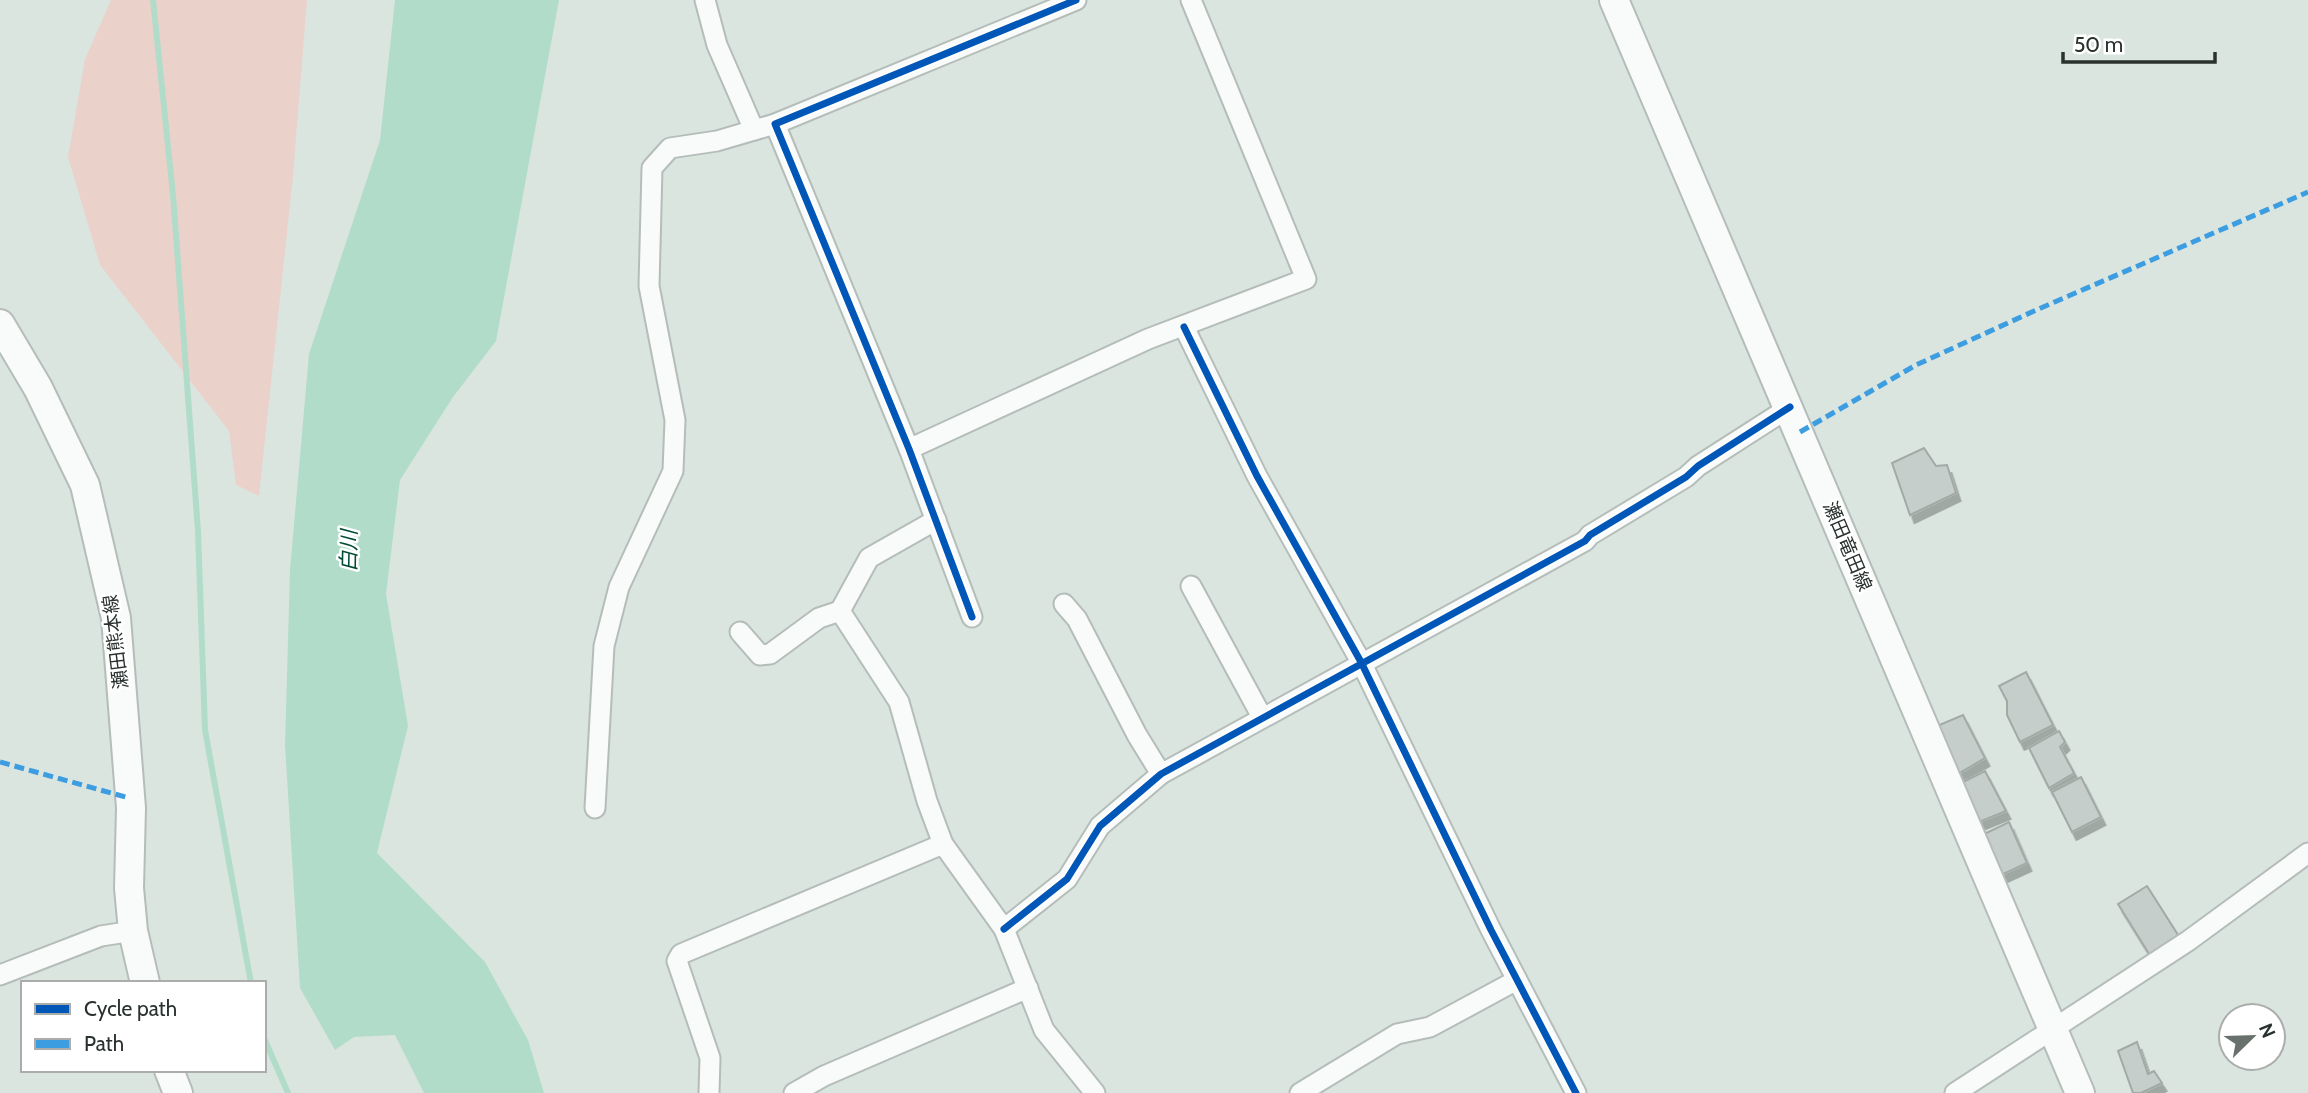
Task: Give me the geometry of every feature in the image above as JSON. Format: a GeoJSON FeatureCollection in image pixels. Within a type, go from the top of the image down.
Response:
{"type":"FeatureCollection","features":[{"type":"Feature","properties":{"kind":"main road","name":"瀬田竜田線"},"geometry":{"type":"LineString","coordinates":[[1614,0],[1790,407],[2080,1093]]}},
{"type":"Feature","properties":{"kind":"main road","name":"瀬田熊本線"},"geometry":{"type":"LineString","coordinates":[[0,324],[38,388],[85,485],[116,618],[131,808],[129,888],[133,931],[145,981]]}},
{"type":"Feature","properties":{"kind":"main road"},"geometry":{"type":"LineString","coordinates":[[170,1072],[178,1093]]}},
{"type":"Feature","properties":{"kind":"street"},"geometry":{"type":"LineString","coordinates":[[705,0],[716,45],[754,130]]}},
{"type":"Feature","properties":{"kind":"street"},"geometry":{"type":"LineString","coordinates":[[595,808],[604,646],[618,587],[673,471],[675,419],[649,286],[652,168],[670,148],[717,141],[775,124],[1076,0]]}},
{"type":"Feature","properties":{"kind":"street"},"geometry":{"type":"LineString","coordinates":[[909,449],[1149,339],[1306,279],[1191,0]]}},
{"type":"Feature","properties":{"kind":"street"},"geometry":{"type":"LineString","coordinates":[[775,124],[909,449],[972,617]]}},
{"type":"Feature","properties":{"kind":"street"},"geometry":{"type":"LineString","coordinates":[[1184,327],[1257,476],[1361,662],[1517,980],[1576,1093]]}},
{"type":"Feature","properties":{"kind":"street"},"geometry":{"type":"LineString","coordinates":[[1004,929],[1067,879],[1100,826],[1161,774],[1262,716],[1585,541],[1590,535],[1686,477],[1698,466],[1790,407]]}},
{"type":"Feature","properties":{"kind":"street"},"geometry":{"type":"LineString","coordinates":[[740,632],[760,655],[770,654],[819,618],[840,611],[869,558],[936,520]]}},
{"type":"Feature","properties":{"kind":"street"},"geometry":{"type":"LineString","coordinates":[[1191,586],[1262,716]]}},
{"type":"Feature","properties":{"kind":"street"},"geometry":{"type":"LineString","coordinates":[[1064,604],[1077,620],[1137,735],[1161,774]]}},
{"type":"Feature","properties":{"kind":"street"},"geometry":{"type":"LineString","coordinates":[[840,611],[899,702],[927,801],[943,844],[1004,929],[1044,1030],[1095,1093]]}},
{"type":"Feature","properties":{"kind":"street"},"geometry":{"type":"LineString","coordinates":[[709,1093],[710,1058],[677,961],[681,954],[744,924],[943,844]]}},
{"type":"Feature","properties":{"kind":"street"},"geometry":{"type":"LineString","coordinates":[[1955,1093],[2188,941],[2308,853]]}},
{"type":"Feature","properties":{"kind":"street"},"geometry":{"type":"LineString","coordinates":[[0,975],[102,936],[133,931]]}},
{"type":"Feature","properties":{"kind":"street"},"geometry":{"type":"LineString","coordinates":[[1300,1093],[1397,1034],[1430,1027],[1517,980]]}},
{"type":"Feature","properties":{"kind":"street"},"geometry":{"type":"LineString","coordinates":[[794,1093],[824,1076],[1028,988]]}},
{"type":"Feature","properties":{"kind":"shaded area"},"geometry":{"type":"Polygon","coordinates":[[[111,0],[307,0],[293,176],[259,496],[236,485],[229,431],[100,265],[68,157],[85,59],[111,0]]]}},
{"type":"Feature","properties":{"kind":"water","name":"白川"},"geometry":{"type":"Polygon","coordinates":[[[395,0],[559,0],[496,341],[453,397],[400,480],[386,594],[408,726],[377,853],[485,962],[528,1040],[544,1093],[424,1093],[395,1035],[354,1037],[335,1050],[300,988],[285,745],[290,570],[309,354],[380,140],[395,0]]]}},
{"type":"Feature","properties":{"kind":"building"},"geometry":{"type":"Polygon","coordinates":[[[1924,448],[1936,466],[1947,465],[1956,493],[1910,515],[1892,463],[1924,448]]]}},
{"type":"Feature","properties":{"kind":"building"},"geometry":{"type":"Polygon","coordinates":[[[2026,672],[2053,725],[2020,742],[2007,715],[2007,701],[1999,686],[2026,672]]]}},
{"type":"Feature","properties":{"kind":"building"},"geometry":{"type":"Polygon","coordinates":[[[1963,715],[1985,758],[1956,775],[1937,726],[1963,715]]]}},
{"type":"Feature","properties":{"kind":"building"},"geometry":{"type":"Polygon","coordinates":[[[2059,731],[2065,742],[2060,747],[2074,773],[2049,788],[2029,748],[2059,731]]]}},
{"type":"Feature","properties":{"kind":"building"},"geometry":{"type":"Polygon","coordinates":[[[1985,771],[2006,811],[1979,822],[1961,783],[1985,771]]]}},
{"type":"Feature","properties":{"kind":"building"},"geometry":{"type":"Polygon","coordinates":[[[2081,777],[2101,817],[2072,832],[2052,792],[2081,777]]]}},
{"type":"Feature","properties":{"kind":"building"},"geometry":{"type":"Polygon","coordinates":[[[2009,822],[2027,863],[1999,876],[1982,835],[2009,822]]]}},
{"type":"Feature","properties":{"kind":"building"},"geometry":{"type":"Polygon","coordinates":[[[2147,886],[2180,938],[2151,957],[2118,904],[2147,886]]]}},
{"type":"Feature","properties":{"kind":"building"},"geometry":{"type":"Polygon","coordinates":[[[2137,1042],[2148,1074],[2154,1071],[2162,1083],[2141,1093],[2133,1093],[2118,1051],[2137,1042]]]}},
{"type":"Feature","properties":{"kind":"waterway"},"geometry":{"type":"LineString","coordinates":[[153,0],[173,195],[198,531],[205,730],[251,981]]}},
{"type":"Feature","properties":{"kind":"waterway"},"geometry":{"type":"LineString","coordinates":[[266,1043],[288,1093]]}},
{"type":"Feature","properties":{"kind":"marked path"},"geometry":{"type":"LineString","coordinates":[[1800,432],[1916,365],[2308,192]]}},
{"type":"Feature","properties":{"kind":"marked path"},"geometry":{"type":"LineString","coordinates":[[0,762],[129,798]]}},
{"type":"Feature","properties":{"kind":"cycle path"},"geometry":{"type":"LineString","coordinates":[[972,617],[909,449],[775,124],[1076,0]]}},
{"type":"Feature","properties":{"kind":"cycle path"},"geometry":{"type":"LineString","coordinates":[[1184,327],[1257,476],[1361,662],[1491,930],[1576,1093]]}},
{"type":"Feature","properties":{"kind":"cycle path"},"geometry":{"type":"LineString","coordinates":[[1004,929],[1067,879],[1100,826],[1161,774],[1585,541],[1590,535],[1686,477],[1698,466],[1790,407]]}}]}
